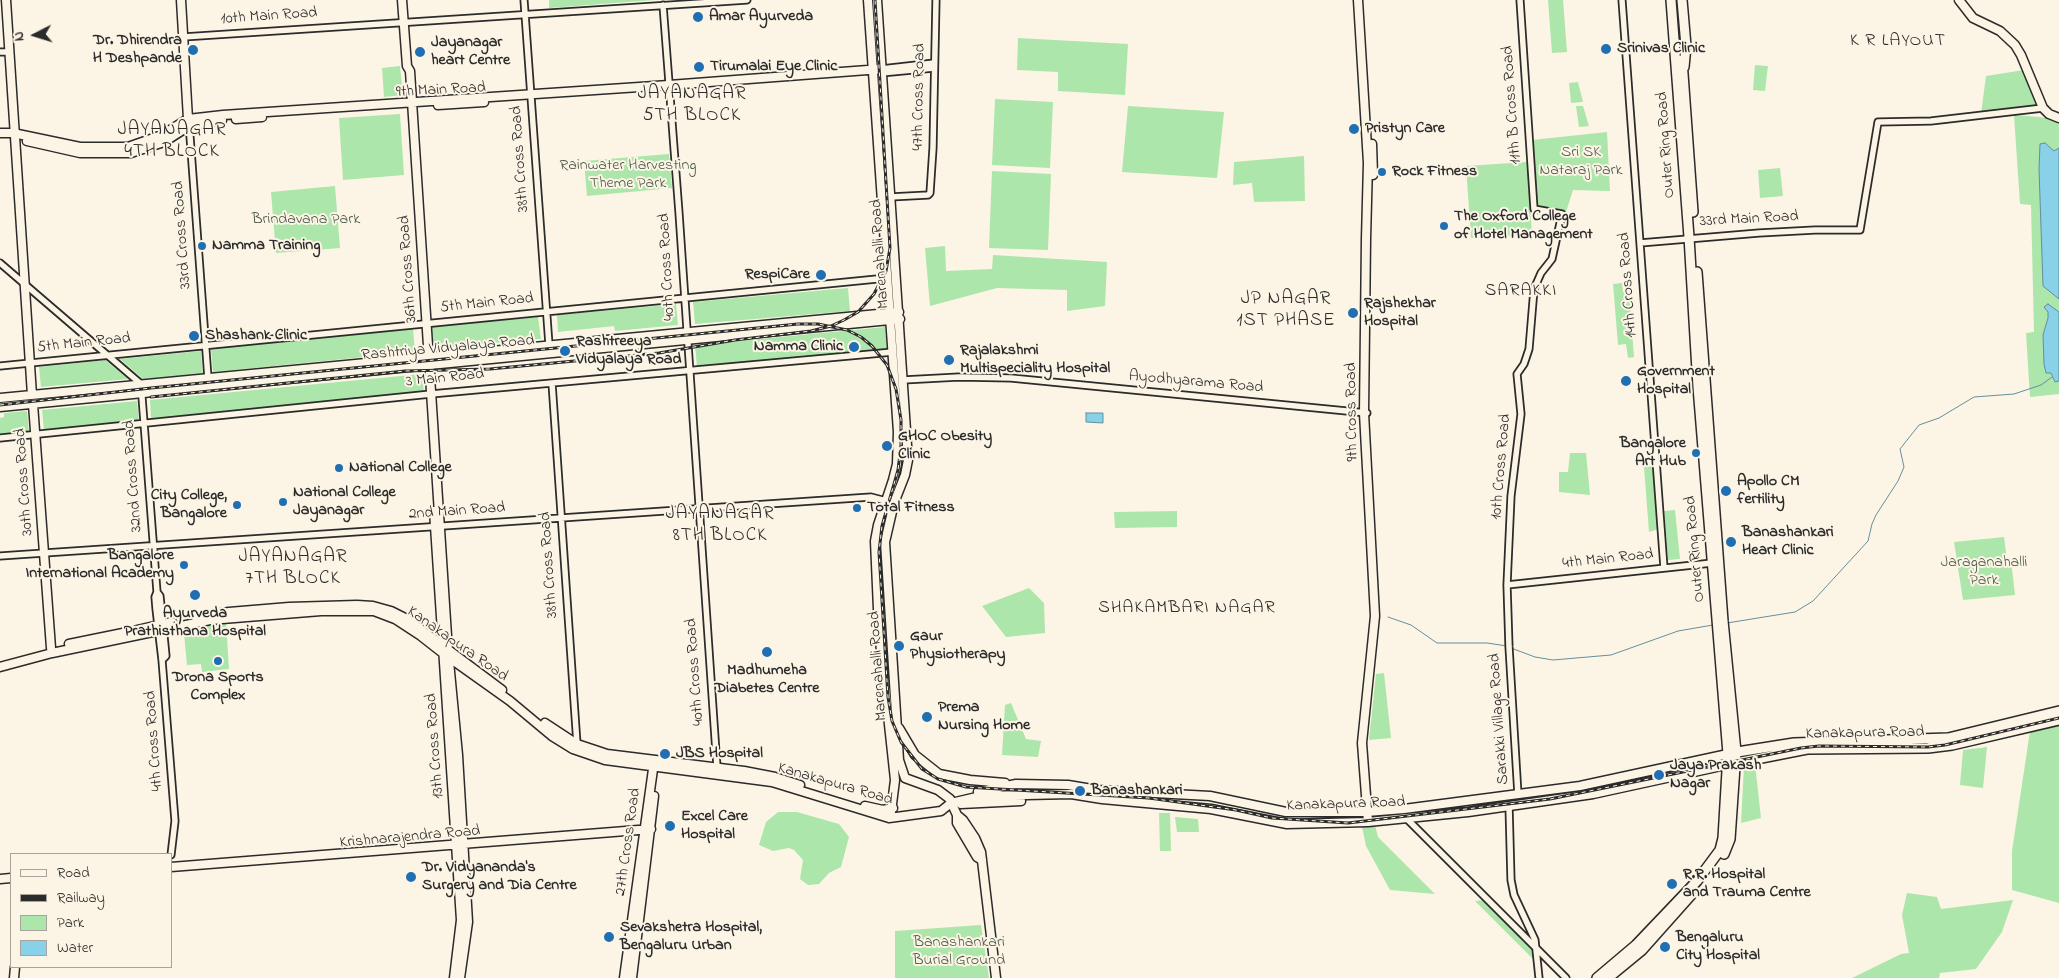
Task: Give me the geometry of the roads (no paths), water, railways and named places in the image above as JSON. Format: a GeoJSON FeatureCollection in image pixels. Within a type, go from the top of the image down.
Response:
{"type":"FeatureCollection","features":[{"type":"Feature","properties":{"kind":"highway"},"geometry":{"type":"LineString","coordinates":[[1667,0],[1671,46],[1676,67]]}},
{"type":"Feature","properties":{"kind":"highway"},"geometry":{"type":"LineString","coordinates":[[1671,0],[1676,67]]}},
{"type":"Feature","properties":{"kind":"highway"},"geometry":{"type":"LineString","coordinates":[[1677,0],[1683,78]]}},
{"type":"Feature","properties":{"kind":"highway"},"geometry":{"type":"LineString","coordinates":[[1682,0],[1686,46],[1683,78]]}},
{"type":"Feature","properties":{"kind":"highway","name":"Outer Ring Road"},"geometry":{"type":"LineString","coordinates":[[1597,978],[1636,945],[1697,881],[1720,850],[1723,838],[1732,753],[1720,624],[1692,237],[1676,67]]}},
{"type":"Feature","properties":{"kind":"highway","name":"Outer Ring Road"},"geometry":{"type":"LineString","coordinates":[[1683,78],[1698,386],[1712,563],[1720,624]]}},
{"type":"Feature","properties":{"kind":"highway","name":"Kanakapura Road"},"geometry":{"type":"LineString","coordinates":[[1732,753],[1810,742],[1851,740],[1908,741],[1948,738],[2059,711]]}},
{"type":"Feature","properties":{"kind":"highway","name":"Kanakapura Road"},"geometry":{"type":"LineString","coordinates":[[1731,764],[1807,749],[1928,748],[1952,745],[2059,720]]}},
{"type":"Feature","properties":{"kind":"highway","name":"Outer Ring Road"},"geometry":{"type":"LineString","coordinates":[[1608,978],[1642,950],[1655,936],[1711,872],[1725,852],[1730,839],[1731,764]]}},
{"type":"Feature","properties":{"kind":"main road"},"geometry":{"type":"LineString","coordinates":[[6,0],[13,133],[32,395]]}},
{"type":"Feature","properties":{"kind":"main road","name":"33rd Cross Road"},"geometry":{"type":"LineString","coordinates":[[181,0],[189,122]]}},
{"type":"Feature","properties":{"kind":"main road","name":"36th Cross Road"},"geometry":{"type":"LineString","coordinates":[[402,0],[407,66],[410,71],[409,104],[446,653]]}},
{"type":"Feature","properties":{"kind":"main road","name":"Marenahalli Road"},"geometry":{"type":"LineString","coordinates":[[868,0],[890,197],[895,315],[903,380],[908,460],[905,475],[878,525],[875,541],[879,632],[898,773]]}},
{"type":"Feature","properties":{"kind":"main road","name":"Marenahalli Road"},"geometry":{"type":"LineString","coordinates":[[877,0],[877,71],[887,278],[895,315],[893,352],[898,432],[897,464],[885,542],[897,722],[898,773],[893,808],[889,818]]}},
{"type":"Feature","properties":{"kind":"main road","name":"9th Cross Road"},"geometry":{"type":"LineString","coordinates":[[1358,0],[1368,163],[1366,413],[1375,616],[1362,743],[1371,822]]}},
{"type":"Feature","properties":{"kind":"main road","name":"9th Cross Road"},"geometry":{"type":"LineString","coordinates":[[1363,0],[1374,163],[1369,236],[1366,413]]}},
{"type":"Feature","properties":{"kind":"main road"},"geometry":{"type":"LineString","coordinates":[[1959,0],[1973,18],[2000,31],[2015,45],[2043,108],[2049,114],[2059,118]]}},
{"type":"Feature","properties":{"kind":"main road","name":"9th Main Road"},"geometry":{"type":"LineString","coordinates":[[0,134],[13,133],[80,147],[128,148],[189,122],[252,112],[670,87],[877,71]]}},
{"type":"Feature","properties":{"kind":"main road","name":"Rashtriya Vidyalaya Road"},"geometry":{"type":"LineString","coordinates":[[0,398],[141,389],[426,361],[550,345],[686,336],[895,315]]}},
{"type":"Feature","properties":{"kind":"main road","name":"Rashtriya Vidyalaya Road"},"geometry":{"type":"LineString","coordinates":[[0,407],[141,389],[208,378],[626,347],[686,336]]}},
{"type":"Feature","properties":{"kind":"main road","name":"30th Cross Road"},"geometry":{"type":"LineString","coordinates":[[33,404],[51,648]]}},
{"type":"Feature","properties":{"kind":"main road","name":"Kanakapura Road"},"geometry":{"type":"LineString","coordinates":[[0,667],[30,658],[229,612],[289,607],[365,605],[386,609],[407,619],[446,653],[510,701],[552,736],[573,749],[605,760],[772,782],[889,818],[941,811],[953,801],[1016,784],[1068,785],[1098,790],[1210,796],[1286,812],[1370,812],[1518,795],[1591,784],[1732,753]]}},
{"type":"Feature","properties":{"kind":"main road","name":"Kanakapura Road"},"geometry":{"type":"LineString","coordinates":[[0,662],[51,648],[160,627]]}},
{"type":"Feature","properties":{"kind":"main road","name":"Kanakapura Road"},"geometry":{"type":"LineString","coordinates":[[446,653],[483,675],[555,731],[577,744],[654,765],[717,767],[775,777],[872,808],[884,810],[893,808]]}},
{"type":"Feature","properties":{"kind":"main road","name":"13th Cross Road"},"geometry":{"type":"LineString","coordinates":[[446,653],[460,846]]}},
{"type":"Feature","properties":{"kind":"main road"},"geometry":{"type":"LineString","coordinates":[[897,722],[915,755],[939,774],[970,780],[1016,784]]}},
{"type":"Feature","properties":{"kind":"main road","name":"Kanakapura Road"},"geometry":{"type":"LineString","coordinates":[[953,801],[1071,794],[1102,799],[1211,809],[1287,824],[1371,822],[1593,794],[1731,764]]}},
{"type":"Feature","properties":{"kind":"main road","name":"27th Cross Road"},"geometry":{"type":"LineString","coordinates":[[632,978],[654,765]]}},
{"type":"Feature","properties":{"kind":"main road"},"geometry":{"type":"LineString","coordinates":[[898,773],[905,778],[938,790],[953,801],[957,822],[977,857],[982,860],[990,913],[992,956],[996,978]]}},
{"type":"Feature","properties":{"kind":"main road","name":"27th Cross Road"},"geometry":{"type":"LineString","coordinates":[[624,978],[648,831]]}},
{"type":"Feature","properties":{"kind":"main road","name":"Krishnarajendra Road"},"geometry":{"type":"LineString","coordinates":[[172,871],[648,831]]}},
{"type":"Feature","properties":{"kind":"main road","name":"Krishnarajendra Road"},"geometry":{"type":"LineString","coordinates":[[460,846],[496,841],[648,831]]}},
{"type":"Feature","properties":{"kind":"main road"},"geometry":{"type":"LineString","coordinates":[[172,867],[460,846]]}},
{"type":"Feature","properties":{"kind":"main road"},"geometry":{"type":"LineString","coordinates":[[454,978],[461,920],[460,846]]}},
{"type":"Feature","properties":{"kind":"main road"},"geometry":{"type":"LineString","coordinates":[[460,846],[468,922],[460,978]]}},
{"type":"Feature","properties":{"kind":"street","name":"38th Cross Road"},"geometry":{"type":"LineString","coordinates":[[524,0],[546,312],[550,345]]}},
{"type":"Feature","properties":{"kind":"street","name":"10th Main Road"},"geometry":{"type":"LineString","coordinates":[[183,37],[747,0]]}},
{"type":"Feature","properties":{"kind":"street","name":"47th Cross Road"},"geometry":{"type":"LineString","coordinates":[[890,197],[928,195],[933,148],[936,0]]}},
{"type":"Feature","properties":{"kind":"street","name":"11th B Cross Road"},"geometry":{"type":"LineString","coordinates":[[1520,0],[1534,208]]}},
{"type":"Feature","properties":{"kind":"street","name":"14th Cross Road"},"geometry":{"type":"LineString","coordinates":[[1622,0],[1664,568]]}},
{"type":"Feature","properties":{"kind":"street","name":"40th Cross Road"},"geometry":{"type":"LineString","coordinates":[[663,6],[717,767]]}},
{"type":"Feature","properties":{"kind":"street"},"geometry":{"type":"LineString","coordinates":[[0,52],[9,52]]}},
{"type":"Feature","properties":{"kind":"street"},"geometry":{"type":"LineString","coordinates":[[877,71],[934,65]]}},
{"type":"Feature","properties":{"kind":"street","name":"33rd Main Road"},"geometry":{"type":"LineString","coordinates":[[1640,243],[1692,237],[1815,230],[1860,230],[1878,122],[1931,121],[2043,108]]}},
{"type":"Feature","properties":{"kind":"street","name":"33rd Cross Road"},"geometry":{"type":"LineString","coordinates":[[189,122],[208,378]]}},
{"type":"Feature","properties":{"kind":"street","name":"10th Cross Road"},"geometry":{"type":"LineString","coordinates":[[1509,641],[1507,584],[1511,496],[1521,414],[1517,374],[1524,364],[1529,349],[1534,289],[1541,273],[1552,259],[1562,214],[1534,208]]}},
{"type":"Feature","properties":{"kind":"street"},"geometry":{"type":"LineString","coordinates":[[0,263],[108,356],[141,389]]}},
{"type":"Feature","properties":{"kind":"street","name":"5th Main Road"},"geometry":{"type":"LineString","coordinates":[[0,366],[887,278]]}},
{"type":"Feature","properties":{"kind":"street","name":"3 Main Road"},"geometry":{"type":"LineString","coordinates":[[0,438],[429,394],[893,352]]}},
{"type":"Feature","properties":{"kind":"street","name":"Ayodhyarama Road"},"geometry":{"type":"LineString","coordinates":[[903,380],[959,377],[1011,378],[1366,413]]}},
{"type":"Feature","properties":{"kind":"street","name":"38th Cross Road"},"geometry":{"type":"LineString","coordinates":[[552,383],[577,744]]}},
{"type":"Feature","properties":{"kind":"street","name":"32nd Cross Road"},"geometry":{"type":"LineString","coordinates":[[141,389],[156,597],[160,627]]}},
{"type":"Feature","properties":{"kind":"street","name":"2nd Main Road"},"geometry":{"type":"LineString","coordinates":[[0,556],[871,497],[890,502]]}},
{"type":"Feature","properties":{"kind":"street","name":"4th Main Road"},"geometry":{"type":"LineString","coordinates":[[1507,584],[1611,575],[1712,563]]}},
{"type":"Feature","properties":{"kind":"street","name":"4th Cross Road"},"geometry":{"type":"LineString","coordinates":[[160,627],[166,656],[162,660],[175,821],[171,853]]}},
{"type":"Feature","properties":{"kind":"street","name":"Sarakki Village Road"},"geometry":{"type":"LineString","coordinates":[[1509,641],[1518,795]]}},
{"type":"Feature","properties":{"kind":"street"},"geometry":{"type":"LineString","coordinates":[[1509,806],[1511,880],[1514,895],[1535,940],[1538,951],[1540,978]]}},
{"type":"Feature","properties":{"kind":"street"},"geometry":{"type":"LineString","coordinates":[[1406,818],[1566,978]]}},
{"type":"Feature","properties":{"kind":"water"},"geometry":{"type":"Polygon","coordinates":[[[2045,143],[2054,151],[2059,148],[2059,299],[2043,286],[2039,169],[2040,144],[2045,143]]]}},
{"type":"Feature","properties":{"kind":"water"},"geometry":{"type":"Polygon","coordinates":[[[2048,304],[2059,312],[2059,381],[2055,382],[2051,373],[2046,373],[2044,364],[2043,335],[2048,312],[2044,307],[2048,304]]]}},
{"type":"Feature","properties":{"kind":"water"},"geometry":{"type":"Polygon","coordinates":[[[1086,413],[1103,413],[1103,423],[1086,422],[1086,413]]]}},
{"type":"Feature","properties":{"kind":"waterway"},"geometry":{"type":"LineString","coordinates":[[1727,623],[1795,612],[1813,601],[1868,541],[1876,515],[1898,481],[1904,467],[1900,449],[1919,425],[1939,418],[1974,397],[2014,394],[2041,385],[2052,377]]}},
{"type":"Feature","properties":{"kind":"waterway"},"geometry":{"type":"LineString","coordinates":[[1388,617],[1411,625],[1437,643],[1487,643],[1507,646]]}},
{"type":"Feature","properties":{"kind":"waterway"},"geometry":{"type":"LineString","coordinates":[[1511,648],[1535,657],[1553,660],[1611,655],[1678,631],[1713,625]]}},
{"type":"Feature","properties":{"kind":"railway"},"geometry":{"type":"LineString","coordinates":[[151,397],[405,371],[490,369],[659,353],[735,340],[811,331],[831,326],[844,320],[858,312],[874,294],[886,271],[890,248],[875,0]]}},
{"type":"Feature","properties":{"kind":"railway"},"geometry":{"type":"LineString","coordinates":[[0,405],[151,388],[798,324],[818,324],[847,330],[861,337],[872,346],[887,365],[896,389],[901,420],[901,446],[898,470],[882,526],[879,552],[888,697],[892,721],[901,742],[922,769],[938,779],[966,787],[1149,798],[1236,810],[1272,818],[1348,823],[1550,799],[1801,748],[1819,746],[1928,747],[1945,745],[2059,718]]}},
{"type":"Feature","properties":{"kind":"place","name":"Amar Ayurveda"},"geometry":{"type":"Point","coordinates":[698,17]}},
{"type":"Feature","properties":{"kind":"place","name":"Srinivas Clinic"},"geometry":{"type":"Point","coordinates":[1606,49]}},
{"type":"Feature","properties":{"kind":"place","name":"Dr. Dhirendra H Deshpande"},"geometry":{"type":"Point","coordinates":[193,50]}},
{"type":"Feature","properties":{"kind":"place","name":"Jayanagar heart Centre"},"geometry":{"type":"Point","coordinates":[420,52]}},
{"type":"Feature","properties":{"kind":"place","name":"Tirumalai Eye Clinic"},"geometry":{"type":"Point","coordinates":[699,67]}},
{"type":"Feature","properties":{"kind":"place","name":"Pristyn Care"},"geometry":{"type":"Point","coordinates":[1354,129]}},
{"type":"Feature","properties":{"kind":"place","name":"Rock Fitness"},"geometry":{"type":"Point","coordinates":[1382,172]}},
{"type":"Feature","properties":{"kind":"place","name":"The Oxford College of Hotel Management"},"geometry":{"type":"Point","coordinates":[1444,226]}},
{"type":"Feature","properties":{"kind":"place","name":"Namma Training"},"geometry":{"type":"Point","coordinates":[202,246]}},
{"type":"Feature","properties":{"kind":"place","name":"RespiCare"},"geometry":{"type":"Point","coordinates":[821,275]}},
{"type":"Feature","properties":{"kind":"place","name":"Rajshekhar Hospital"},"geometry":{"type":"Point","coordinates":[1353,313]}},
{"type":"Feature","properties":{"kind":"place","name":"Shashank Clinic"},"geometry":{"type":"Point","coordinates":[194,336]}},
{"type":"Feature","properties":{"kind":"place","name":"Namma Clinic"},"geometry":{"type":"Point","coordinates":[854,347]}},
{"type":"Feature","properties":{"kind":"place","name":"Rashtreeya Vidyalaya Road"},"geometry":{"type":"Point","coordinates":[565,351]}},
{"type":"Feature","properties":{"kind":"place","name":"Rajalakshmi Multispeciality Hospital"},"geometry":{"type":"Point","coordinates":[949,360]}},
{"type":"Feature","properties":{"kind":"place","name":"Government Hospital"},"geometry":{"type":"Point","coordinates":[1626,381]}},
{"type":"Feature","properties":{"kind":"place","name":"GHOC Obesity Clinic"},"geometry":{"type":"Point","coordinates":[887,446]}},
{"type":"Feature","properties":{"kind":"place","name":"Bangalore Art Hub"},"geometry":{"type":"Point","coordinates":[1696,453]}},
{"type":"Feature","properties":{"kind":"place","name":"National College"},"geometry":{"type":"Point","coordinates":[339,468]}},
{"type":"Feature","properties":{"kind":"place","name":"Apollo CM fertility"},"geometry":{"type":"Point","coordinates":[1726,491]}},
{"type":"Feature","properties":{"kind":"place","name":"National College Jayanagar"},"geometry":{"type":"Point","coordinates":[283,502]}},
{"type":"Feature","properties":{"kind":"place","name":"City College, Bangalore"},"geometry":{"type":"Point","coordinates":[237,505]}},
{"type":"Feature","properties":{"kind":"place","name":"Total Fitness"},"geometry":{"type":"Point","coordinates":[857,508]}},
{"type":"Feature","properties":{"kind":"place","name":"Banashankari Heart Clinic"},"geometry":{"type":"Point","coordinates":[1731,542]}},
{"type":"Feature","properties":{"kind":"place","name":"Bangalore International Academy"},"geometry":{"type":"Point","coordinates":[184,565]}},
{"type":"Feature","properties":{"kind":"place","name":"Ayurveda Prathisthana Hospital"},"geometry":{"type":"Point","coordinates":[195,595]}},
{"type":"Feature","properties":{"kind":"place","name":"Gaur Physiotherapy"},"geometry":{"type":"Point","coordinates":[899,646]}},
{"type":"Feature","properties":{"kind":"place","name":"Madhumeha Diabetes Centre"},"geometry":{"type":"Point","coordinates":[767,652]}},
{"type":"Feature","properties":{"kind":"place","name":"Drona Sports Complex"},"geometry":{"type":"Point","coordinates":[218,661]}},
{"type":"Feature","properties":{"kind":"place","name":"Prema Nursing Home"},"geometry":{"type":"Point","coordinates":[927,717]}},
{"type":"Feature","properties":{"kind":"place","name":"JBS Hospital"},"geometry":{"type":"Point","coordinates":[665,754]}},
{"type":"Feature","properties":{"kind":"place","name":"Jaya Prakash Nagar"},"geometry":{"type":"Point","coordinates":[1659,775]}},
{"type":"Feature","properties":{"kind":"place","name":"Banashankari"},"geometry":{"type":"Point","coordinates":[1080,791]}},
{"type":"Feature","properties":{"kind":"place","name":"Excel Care Hospital"},"geometry":{"type":"Point","coordinates":[670,826]}},
{"type":"Feature","properties":{"kind":"place","name":"Dr. Vidyananda's Surgery and Dia Centre"},"geometry":{"type":"Point","coordinates":[411,877]}},
{"type":"Feature","properties":{"kind":"place","name":"R.R. Hospital and Trauma Centre"},"geometry":{"type":"Point","coordinates":[1672,884]}},
{"type":"Feature","properties":{"kind":"place","name":"Sevakshetra Hospital, Bengaluru Urban"},"geometry":{"type":"Point","coordinates":[609,937]}},
{"type":"Feature","properties":{"kind":"place","name":"Bengaluru City Hospital"},"geometry":{"type":"Point","coordinates":[1665,947]}},
{"type":"Feature","properties":{"kind":"district","name":"K R LAYOUT"},"geometry":{"type":"Point","coordinates":[1898,42]}},
{"type":"Feature","properties":{"kind":"district","name":"JAYANAGAR 5TH BLOCK"},"geometry":{"type":"Point","coordinates":[692,106]}},
{"type":"Feature","properties":{"kind":"district","name":"JAYANAGAR 4TH BLOCK"},"geometry":{"type":"Point","coordinates":[172,142]}},
{"type":"Feature","properties":{"kind":"district","name":"SARAKKI"},"geometry":{"type":"Point","coordinates":[1521,292]}},
{"type":"Feature","properties":{"kind":"district","name":"JP NAGAR 1ST PHASE"},"geometry":{"type":"Point","coordinates":[1286,311]}},
{"type":"Feature","properties":{"kind":"district","name":"JAYANAGAR 8TH BLOCK"},"geometry":{"type":"Point","coordinates":[720,526]}},
{"type":"Feature","properties":{"kind":"district","name":"JAYANAGAR 7TH BLOCK"},"geometry":{"type":"Point","coordinates":[293,569]}},
{"type":"Feature","properties":{"kind":"district","name":"SHAKAMBARI NAGAR"},"geometry":{"type":"Point","coordinates":[1187,609]}},
{"type":"Feature","properties":{"kind":"park label","name":"Sri SK Nataraj Park"},"geometry":{"type":"Point","coordinates":[1581,162]}},
{"type":"Feature","properties":{"kind":"park label","name":"Rainwater Harvesting Theme Park"},"geometry":{"type":"Point","coordinates":[628,175]}},
{"type":"Feature","properties":{"kind":"park label","name":"Brindavana Park"},"geometry":{"type":"Point","coordinates":[306,220]}},
{"type":"Feature","properties":{"kind":"park label","name":"Jaraganahalli Park"},"geometry":{"type":"Point","coordinates":[1984,572]}},
{"type":"Feature","properties":{"kind":"park label","name":"Banashankari Burial Ground"},"geometry":{"type":"Point","coordinates":[959,952]}}]}
